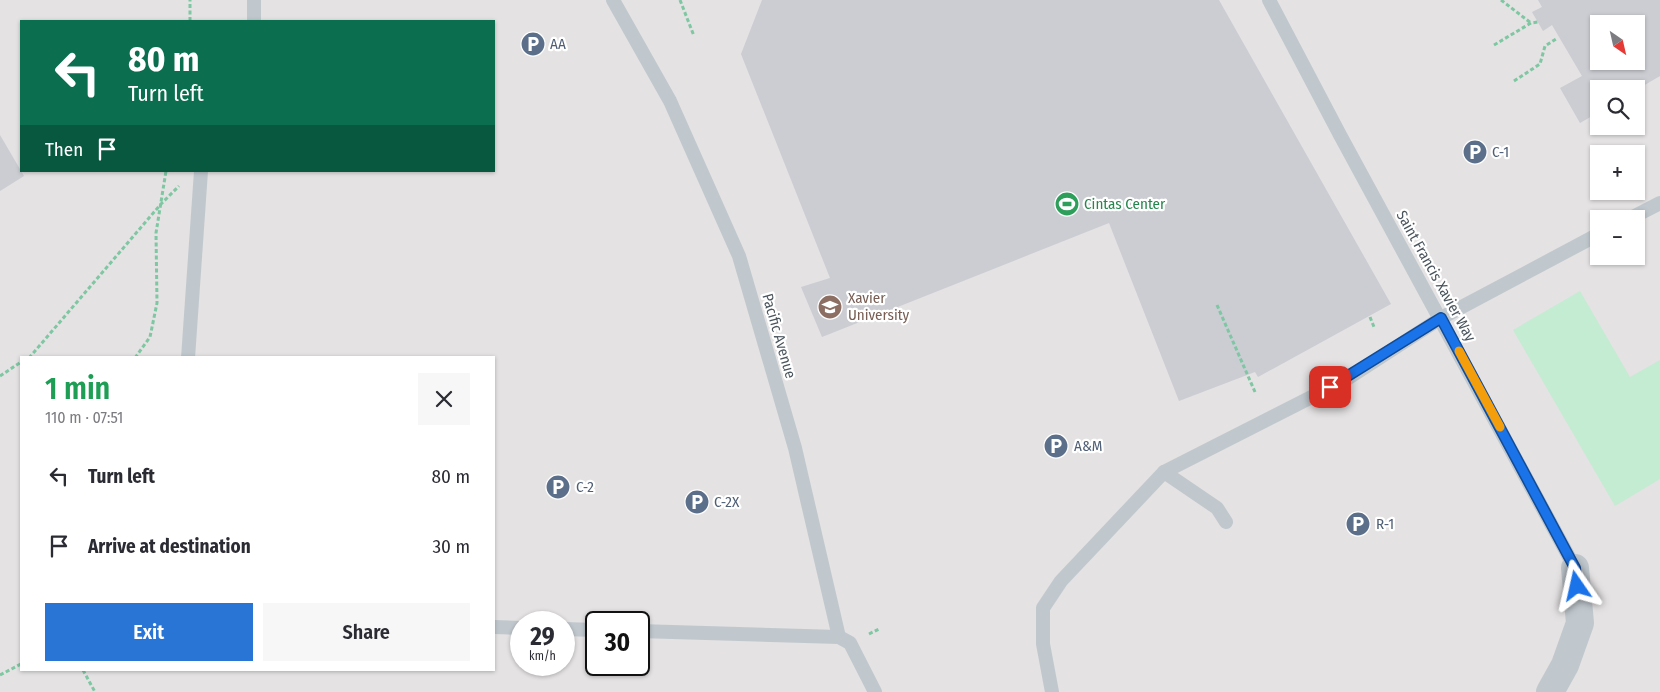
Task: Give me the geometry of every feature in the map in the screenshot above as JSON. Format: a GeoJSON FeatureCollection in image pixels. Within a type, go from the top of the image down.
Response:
{"type":"FeatureCollection","features":[{"type":"Feature","properties":{"kind":"street"},"geometry":{"type":"LineString","coordinates":[[1550,692],[1565,665],[1580,623],[1575,568]]}},
{"type":"Feature","properties":{"kind":"lane"},"geometry":{"type":"LineString","coordinates":[[254,0],[254,20]]}},
{"type":"Feature","properties":{"kind":"lane","name":"Pacific Avenue"},"geometry":{"type":"LineString","coordinates":[[613,0],[670,100],[739,256],[795,448],[839,637]]}},
{"type":"Feature","properties":{"kind":"lane","name":"Saint Francis Xavier Way"},"geometry":{"type":"LineString","coordinates":[[1269,0],[1340,135],[1575,568]]}},
{"type":"Feature","properties":{"kind":"lane"},"geometry":{"type":"LineString","coordinates":[[188,356],[201,172]]}},
{"type":"Feature","properties":{"kind":"lane"},"geometry":{"type":"LineString","coordinates":[[1645,211],[1660,203]]}},
{"type":"Feature","properties":{"kind":"lane"},"geometry":{"type":"LineString","coordinates":[[1052,692],[1043,644],[1043,608],[1062,581],[1164,472],[1347,379],[1441,318],[1590,239]]}},
{"type":"Feature","properties":{"kind":"lane"},"geometry":{"type":"LineString","coordinates":[[1164,472],[1217,508],[1226,522]]}},
{"type":"Feature","properties":{"kind":"lane"},"geometry":{"type":"LineString","coordinates":[[495,627],[510,628]]}},
{"type":"Feature","properties":{"kind":"lane"},"geometry":{"type":"LineString","coordinates":[[650,631],[839,637],[850,643],[875,692]]}},
{"type":"Feature","properties":{"kind":"path"},"geometry":{"type":"LineString","coordinates":[[190,0],[190,20]]}},
{"type":"Feature","properties":{"kind":"path"},"geometry":{"type":"LineString","coordinates":[[680,0],[694,36]]}},
{"type":"Feature","properties":{"kind":"path"},"geometry":{"type":"LineString","coordinates":[[1501,0],[1531,23]]}},
{"type":"Feature","properties":{"kind":"path"},"geometry":{"type":"LineString","coordinates":[[1494,45],[1531,23],[1538,22]]}},
{"type":"Feature","properties":{"kind":"path"},"geometry":{"type":"LineString","coordinates":[[1514,80],[1540,64],[1545,46],[1556,39]]}},
{"type":"Feature","properties":{"kind":"path"},"geometry":{"type":"LineString","coordinates":[[136,356],[150,337],[157,304],[156,233],[166,172]]}},
{"type":"Feature","properties":{"kind":"path"},"geometry":{"type":"LineString","coordinates":[[31,356],[161,204],[181,184]]}},
{"type":"Feature","properties":{"kind":"path"},"geometry":{"type":"LineString","coordinates":[[1217,305],[1255,392]]}},
{"type":"Feature","properties":{"kind":"path"},"geometry":{"type":"LineString","coordinates":[[1370,317],[1374,326]]}},
{"type":"Feature","properties":{"kind":"path"},"geometry":{"type":"LineString","coordinates":[[0,376],[20,363]]}},
{"type":"Feature","properties":{"kind":"path"},"geometry":{"type":"LineString","coordinates":[[0,675],[20,665]]}},
{"type":"Feature","properties":{"kind":"path"},"geometry":{"type":"LineString","coordinates":[[84,671],[95,692]]}},
{"type":"Feature","properties":{"kind":"shaded area","name":"Xavier University"},"geometry":{"type":"Polygon","coordinates":[[[0,0],[1660,0],[1660,692],[0,692],[0,0]]]}},
{"type":"Feature","properties":{"kind":"green space"},"geometry":{"type":"Polygon","coordinates":[[[1580,291],[1630,377],[1660,360],[1660,479],[1615,506],[1513,330],[1580,291]]]}},
{"type":"Feature","properties":{"kind":"building","name":"Cintas Center"},"geometry":{"type":"Polygon","coordinates":[[[762,0],[1219,0],[1391,304],[1258,377],[1255,372],[1179,401],[1109,223],[822,337],[801,287],[830,278],[741,54],[762,0]]]}},
{"type":"Feature","properties":{"kind":"building"},"geometry":{"type":"Polygon","coordinates":[[[1538,0],[1660,0],[1660,76],[1645,85],[1645,80],[1590,80],[1590,117],[1580,123],[1560,88],[1582,76],[1552,25],[1543,31],[1532,12],[1542,7],[1538,0]]]}},
{"type":"Feature","properties":{"kind":"building"},"geometry":{"type":"Polygon","coordinates":[[[0,135],[24,176],[0,191],[0,135]]]}},
{"type":"Feature","properties":{"kind":"slow traffic"},"geometry":{"type":"LineString","coordinates":[[1459,351],[1500,427]]}},
{"type":"Feature","properties":{"kind":"place","name":"AA"},"geometry":{"type":"Point","coordinates":[533,44]}},
{"type":"Feature","properties":{"kind":"place","name":"C-1"},"geometry":{"type":"Point","coordinates":[1475,152]}},
{"type":"Feature","properties":{"kind":"place","name":"Cintas Center"},"geometry":{"type":"Point","coordinates":[1067,204]}},
{"type":"Feature","properties":{"kind":"place","name":"Xavier University"},"geometry":{"type":"Point","coordinates":[830,307]}},
{"type":"Feature","properties":{"kind":"place","name":"A&M"},"geometry":{"type":"Point","coordinates":[1056,446]}},
{"type":"Feature","properties":{"kind":"place","name":"C-2"},"geometry":{"type":"Point","coordinates":[558,487]}},
{"type":"Feature","properties":{"kind":"place","name":"C-2X"},"geometry":{"type":"Point","coordinates":[697,502]}},
{"type":"Feature","properties":{"kind":"place","name":"R-1"},"geometry":{"type":"Point","coordinates":[1358,524]}},
{"type":"Feature","properties":{"kind":"route"},"geometry":{"type":"LineString","coordinates":[[1330,387],[1347,379],[1441,318],[1575,568],[1577,586]]}}]}
